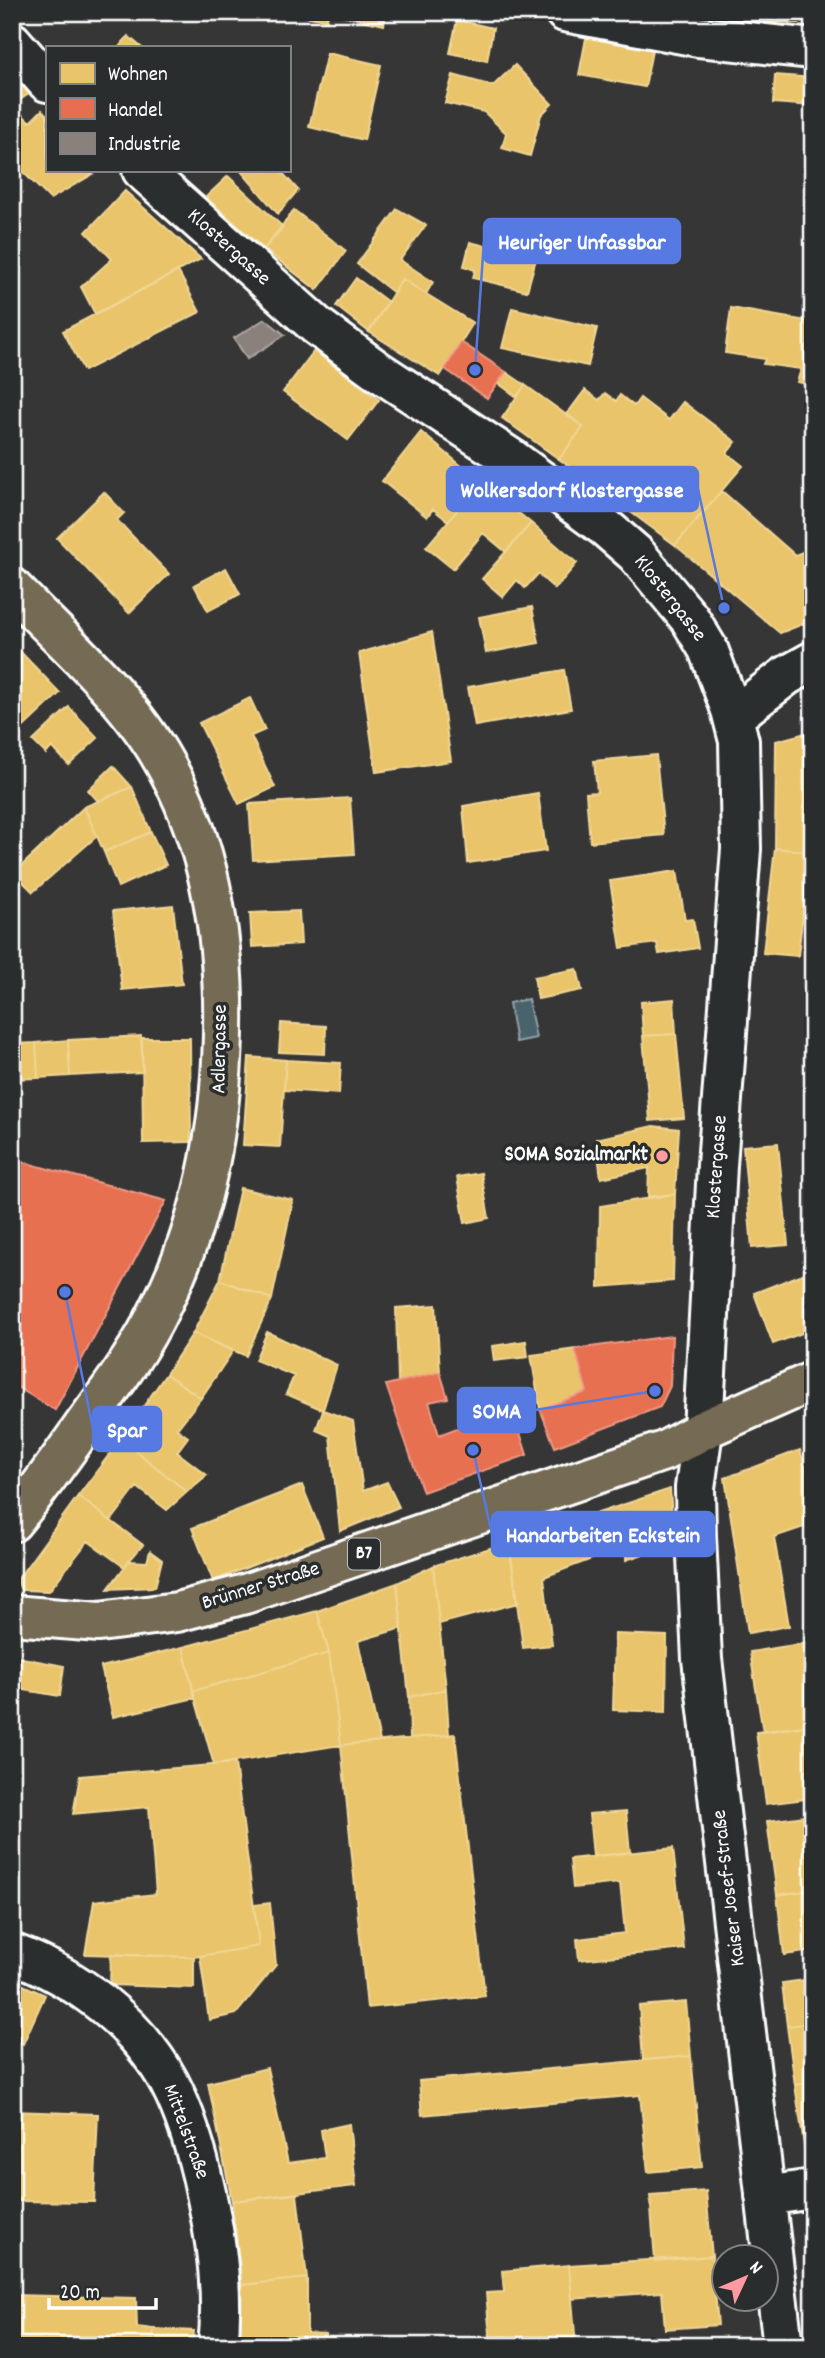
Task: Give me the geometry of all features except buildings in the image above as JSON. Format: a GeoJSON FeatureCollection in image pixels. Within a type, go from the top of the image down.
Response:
{"type":"FeatureCollection","features":[{"type":"Feature","properties":{"kind":"main road","name":"Adlergasse"},"geometry":{"type":"LineString","coordinates":[[12,588],[122,704],[145,733],[181,793],[198,841],[215,907],[222,959],[223,1014],[220,1103],[214,1145],[202,1199],[176,1275],[148,1331],[116,1382],[12,1522]]}},
{"type":"Feature","properties":{"kind":"main road","name":"Brünner Straße"},"geometry":{"type":"LineString","coordinates":[[12,1615],[99,1622],[177,1612],[245,1594],[664,1451],[703,1430],[813,1381]]}},
{"type":"Feature","properties":{"kind":"street"},"geometry":{"type":"LineString","coordinates":[[565,12],[699,37],[813,49]]}},
{"type":"Feature","properties":{"kind":"street"},"geometry":{"type":"LineString","coordinates":[[12,42],[46,81]]}},
{"type":"Feature","properties":{"kind":"street","name":"Klostergasse"},"geometry":{"type":"LineString","coordinates":[[144,172],[317,326],[378,371],[512,459],[606,528],[636,554],[690,619],[708,649],[722,681],[739,741],[741,849],[714,1217],[703,1430]]}},
{"type":"Feature","properties":{"kind":"street"},"geometry":{"type":"LineString","coordinates":[[733,717],[786,676],[813,661]]}},
{"type":"Feature","properties":{"kind":"street","name":"Kaiser Josef-Straße"},"geometry":{"type":"LineString","coordinates":[[703,1430],[695,1488],[702,1659],[783,2346]]}},
{"type":"Feature","properties":{"kind":"street","name":"Mittelstraße"},"geometry":{"type":"LineString","coordinates":[[12,1953],[67,1978],[100,2002],[134,2033],[169,2083],[185,2119],[211,2215],[221,2295],[218,2346]]}},
{"type":"Feature","properties":{"kind":"street"},"geometry":{"type":"LineString","coordinates":[[765,2196],[813,2189]]}},
{"type":"Feature","properties":{"kind":"water"},"geometry":{"type":"Polygon","coordinates":[[[528,999],[536,1038],[516,1042],[509,1003],[528,999]]]}},
{"type":"Feature","properties":{"kind":"place","name":"Heuriger Unfassbar"},"geometry":{"type":"Point","coordinates":[475,370]}},
{"type":"Feature","properties":{"kind":"place","name":"Wolkersdorf Klostergasse"},"geometry":{"type":"Point","coordinates":[724,608]}},
{"type":"Feature","properties":{"kind":"place","name":"SOMA Sozialmarkt"},"geometry":{"type":"Point","coordinates":[662,1156]}},
{"type":"Feature","properties":{"kind":"place","name":"Spar"},"geometry":{"type":"Point","coordinates":[65,1292]}},
{"type":"Feature","properties":{"kind":"place","name":"SOMA"},"geometry":{"type":"Point","coordinates":[655,1391]}},
{"type":"Feature","properties":{"kind":"place","name":"Handarbeiten Eckstein"},"geometry":{"type":"Point","coordinates":[473,1450]}}]}
